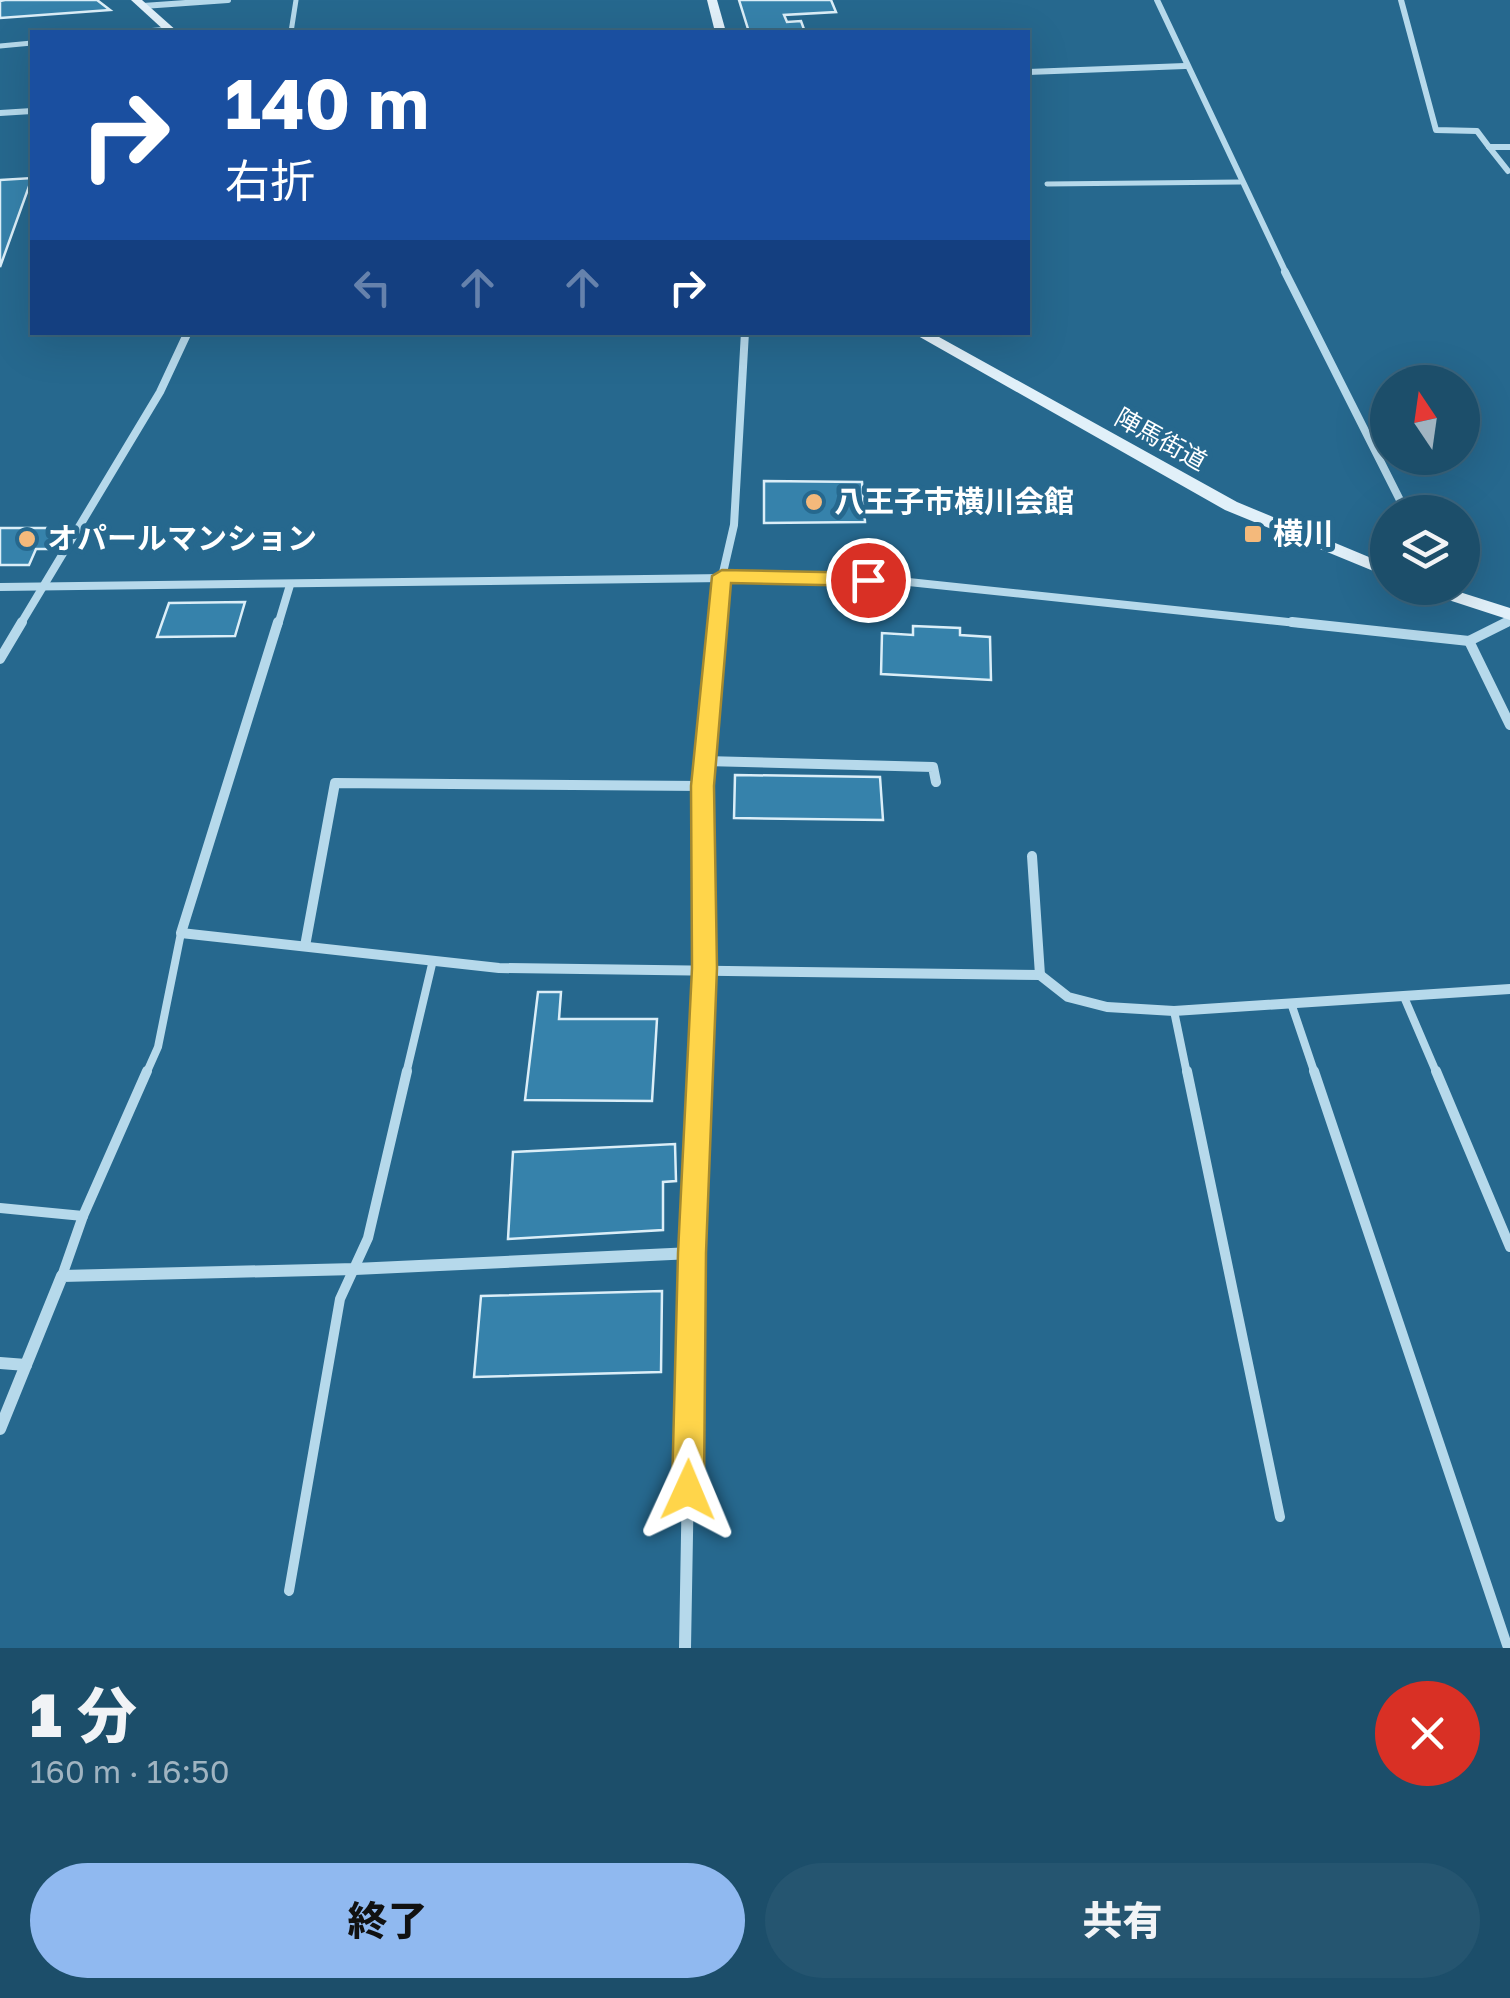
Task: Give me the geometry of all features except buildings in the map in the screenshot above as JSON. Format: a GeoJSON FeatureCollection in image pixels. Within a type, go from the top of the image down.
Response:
{"type":"FeatureCollection","features":[{"type":"Feature","properties":{"kind":"main road"},"geometry":{"type":"LineString","coordinates":[[712,0],[720,30]]}},
{"type":"Feature","properties":{"kind":"main road"},"geometry":{"type":"LineString","coordinates":[[139,3],[170,30]]}},
{"type":"Feature","properties":{"kind":"main road","name":"陣馬街道"},"geometry":{"type":"LineString","coordinates":[[923,335],[1231,506],[1370,564]]}},
{"type":"Feature","properties":{"kind":"main road"},"geometry":{"type":"LineString","coordinates":[[1480,605],[1510,618]]}},
{"type":"Feature","properties":{"kind":"street"},"geometry":{"type":"LineString","coordinates":[[139,3],[228,0]]}},
{"type":"Feature","properties":{"kind":"street"},"geometry":{"type":"LineString","coordinates":[[1157,0],[1240,182],[1397,495]]}},
{"type":"Feature","properties":{"kind":"street"},"geometry":{"type":"LineString","coordinates":[[1401,0],[1436,130],[1477,131],[1508,171]]}},
{"type":"Feature","properties":{"kind":"street"},"geometry":{"type":"LineString","coordinates":[[1030,72],[1186,66]]}},
{"type":"Feature","properties":{"kind":"street"},"geometry":{"type":"LineString","coordinates":[[0,113],[30,111]]}},
{"type":"Feature","properties":{"kind":"street"},"geometry":{"type":"LineString","coordinates":[[1488,147],[1510,147]]}},
{"type":"Feature","properties":{"kind":"street"},"geometry":{"type":"LineString","coordinates":[[0,659],[160,392],[187,335]]}},
{"type":"Feature","properties":{"kind":"street"},"geometry":{"type":"LineString","coordinates":[[686,1648],[692,1253],[704,968],[702,786],[722,576],[734,525],[745,335]]}},
{"type":"Feature","properties":{"kind":"street"},"geometry":{"type":"LineString","coordinates":[[0,586],[290,585],[722,576],[899,581],[1469,641],[1510,618]]}},
{"type":"Feature","properties":{"kind":"street"},"geometry":{"type":"LineString","coordinates":[[290,585],[181,933],[499,968],[1040,975],[1068,998],[1107,1007],[1174,1012],[1510,989]]}},
{"type":"Feature","properties":{"kind":"street"},"geometry":{"type":"LineString","coordinates":[[1469,641],[1510,725]]}},
{"type":"Feature","properties":{"kind":"street"},"geometry":{"type":"LineString","coordinates":[[705,761],[933,766],[936,782]]}},
{"type":"Feature","properties":{"kind":"street"},"geometry":{"type":"LineString","coordinates":[[305,946],[335,784],[702,786]]}},
{"type":"Feature","properties":{"kind":"street"},"geometry":{"type":"LineString","coordinates":[[1032,856],[1040,975]]}},
{"type":"Feature","properties":{"kind":"street"},"geometry":{"type":"LineString","coordinates":[[0,1429],[62,1276],[355,1270],[692,1253]]}},
{"type":"Feature","properties":{"kind":"street"},"geometry":{"type":"LineString","coordinates":[[0,1363],[26,1365]]}},
{"type":"Feature","properties":{"kind":"lane"},"geometry":{"type":"LineString","coordinates":[[291,30],[296,0]]}},
{"type":"Feature","properties":{"kind":"lane"},"geometry":{"type":"LineString","coordinates":[[0,46],[30,43]]}},
{"type":"Feature","properties":{"kind":"lane"},"geometry":{"type":"LineString","coordinates":[[1048,184],[1240,182]]}},
{"type":"Feature","properties":{"kind":"lane"},"geometry":{"type":"LineString","coordinates":[[62,1276],[83,1216],[158,1047],[181,933]]}},
{"type":"Feature","properties":{"kind":"lane"},"geometry":{"type":"LineString","coordinates":[[288,1592],[340,1299],[368,1238],[432,960]]}},
{"type":"Feature","properties":{"kind":"lane"},"geometry":{"type":"LineString","coordinates":[[1404,997],[1510,1246]]}},
{"type":"Feature","properties":{"kind":"lane"},"geometry":{"type":"LineString","coordinates":[[1292,1006],[1507,1645]]}},
{"type":"Feature","properties":{"kind":"lane"},"geometry":{"type":"LineString","coordinates":[[1174,1012],[1280,1517]]}},
{"type":"Feature","properties":{"kind":"lane"},"geometry":{"type":"LineString","coordinates":[[0,1208],[83,1216]]}},
{"type":"Feature","properties":{"kind":"place","name":"八王子市横川会館"},"geometry":{"type":"Point","coordinates":[814,502]}},
{"type":"Feature","properties":{"kind":"place","name":"横川"},"geometry":{"type":"Point","coordinates":[1253,534]}},
{"type":"Feature","properties":{"kind":"place","name":"オパールマンション"},"geometry":{"type":"Point","coordinates":[27,539]}},
{"type":"Feature","properties":{"kind":"route"},"geometry":{"type":"LineString","coordinates":[[688,1490],[692,1253],[704,968],[702,786],[722,576],[868,580]]}}]}
